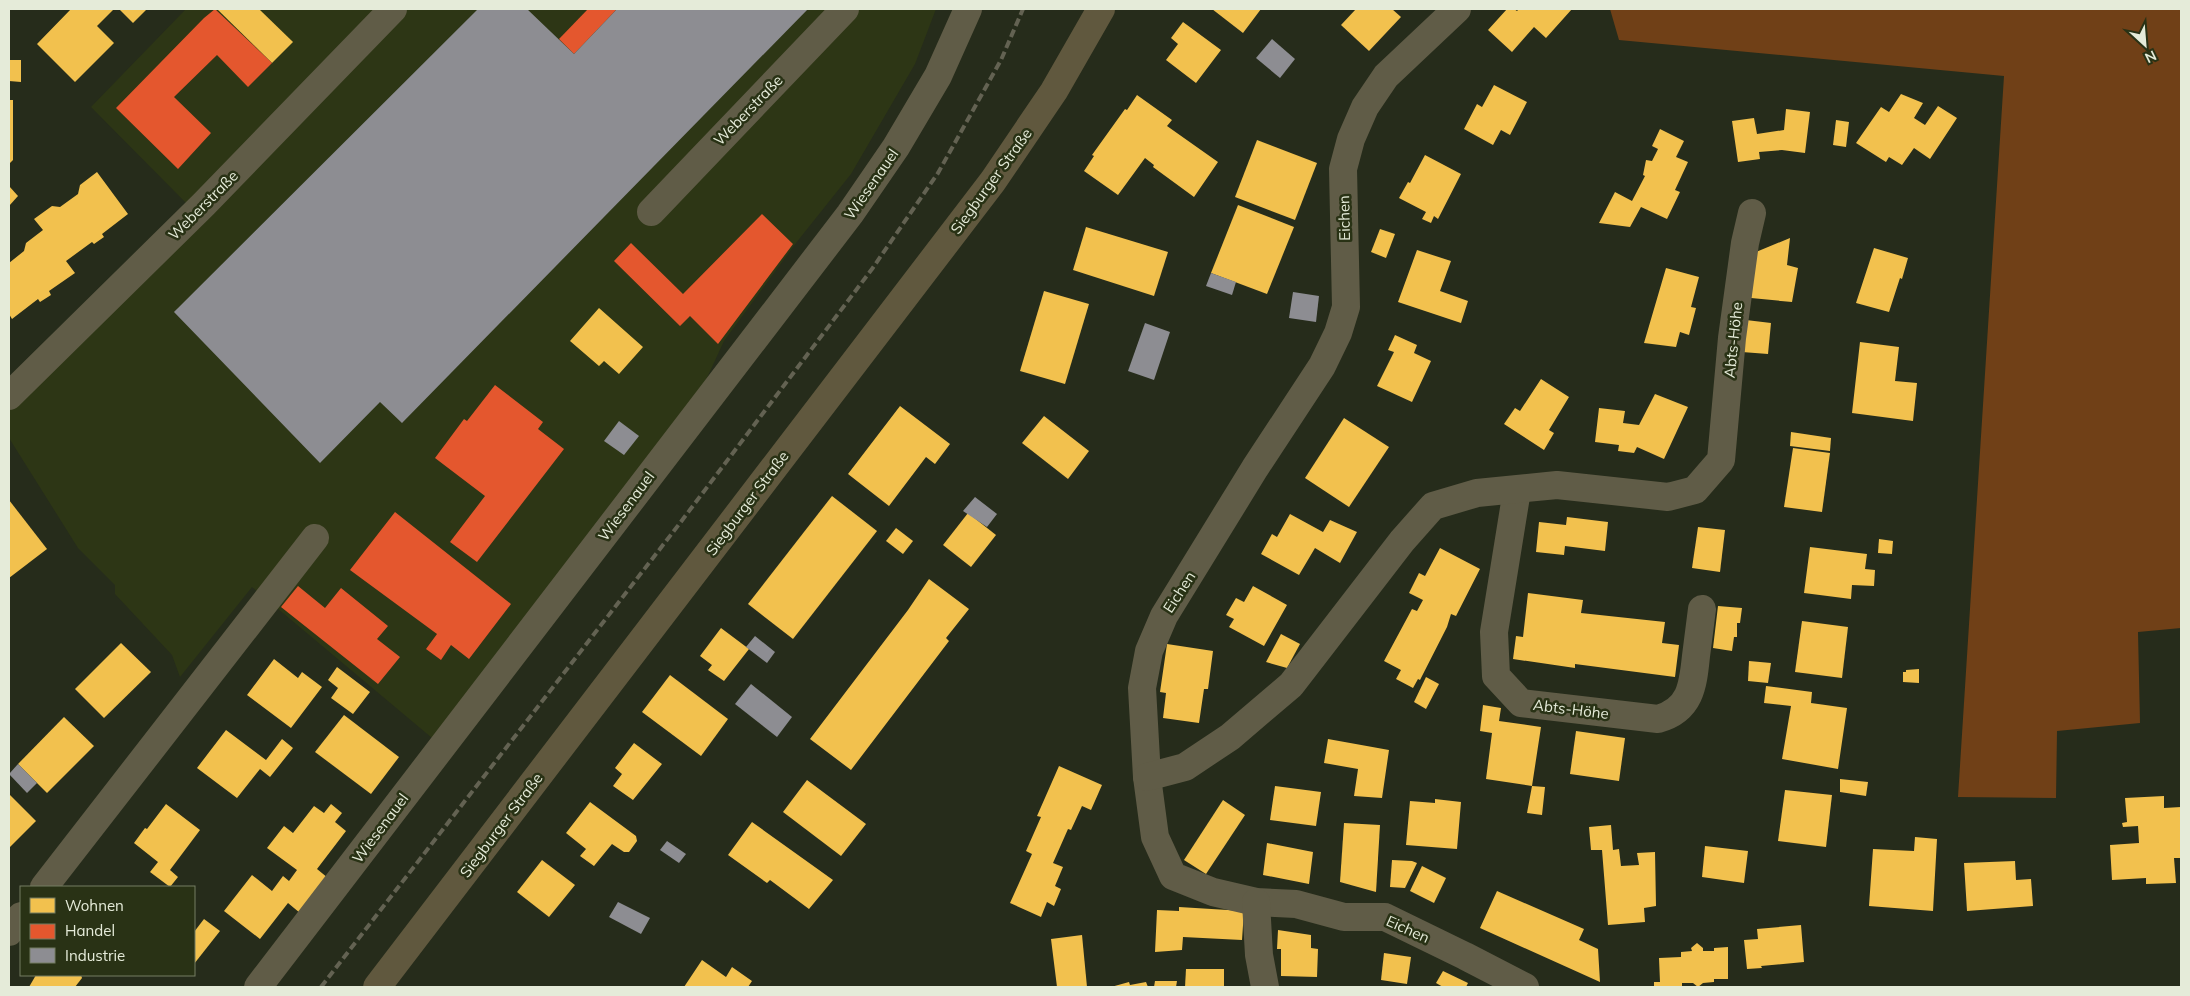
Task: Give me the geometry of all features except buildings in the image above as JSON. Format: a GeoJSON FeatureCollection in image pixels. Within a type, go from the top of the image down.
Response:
{"type":"FeatureCollection","features":[{"type":"Feature","properties":{"kind":"main road","name":"Siegburger Straße"},"geometry":{"type":"LineString","coordinates":[[377,987],[981,196],[1054,91],[1101,9]]}},
{"type":"Feature","properties":{"kind":"street","name":"Weberstraße"},"geometry":{"type":"LineString","coordinates":[[9,396],[204,204],[393,9]]}},
{"type":"Feature","properties":{"kind":"street","name":"Weberstraße"},"geometry":{"type":"LineString","coordinates":[[651,212],[845,9]]}},
{"type":"Feature","properties":{"kind":"street","name":"Wiesenauel"},"geometry":{"type":"LineString","coordinates":[[258,987],[850,214],[896,148],[938,76],[968,9]]}},
{"type":"Feature","properties":{"kind":"street","name":"Eichen"},"geometry":{"type":"LineString","coordinates":[[1457,9],[1386,76],[1364,107],[1351,139],[1343,169],[1346,307],[1338,333],[1322,366],[1255,468],[1164,616],[1149,651],[1142,688],[1147,777],[1156,837],[1173,876],[1213,892],[1256,902],[1296,904],[1344,917],[1385,917],[1525,987]]}},
{"type":"Feature","properties":{"kind":"street","name":"Abts-Höhe"},"geometry":{"type":"LineString","coordinates":[[1147,777],[1185,767],[1230,737],[1291,685],[1402,541],[1432,506],[1477,493],[1557,486],[1668,497],[1695,490],[1722,460],[1732,338],[1744,243],[1752,213]]}},
{"type":"Feature","properties":{"kind":"street","name":"Abts-Höhe"},"geometry":{"type":"LineString","coordinates":[[1517,490],[1494,632],[1496,676],[1521,703],[1658,720],[1669,716],[1688,698],[1693,685],[1702,609]]}},
{"type":"Feature","properties":{"kind":"street"},"geometry":{"type":"LineString","coordinates":[[45,886],[315,538]]}},
{"type":"Feature","properties":{"kind":"street"},"geometry":{"type":"LineString","coordinates":[[1256,902],[1258,955],[1265,987]]}},
{"type":"Feature","properties":{"kind":"street"},"geometry":{"type":"LineString","coordinates":[[9,932],[20,917]]}},
{"type":"Feature","properties":{"kind":"shaded area"},"geometry":{"type":"Polygon","coordinates":[[[186,9],[936,9],[915,64],[851,174],[796,243],[724,341],[705,382],[438,743],[252,587],[180,677],[172,655],[115,594],[115,585],[78,548],[9,438],[9,394],[188,205],[91,107],[186,9]]]}},
{"type":"Feature","properties":{"kind":"shaded area"},"geometry":{"type":"Polygon","coordinates":[[[1610,9],[2181,9],[2181,628],[2138,632],[2140,723],[2057,731],[2056,798],[1958,797],[2004,76],[1619,40],[1610,9]]]}},
{"type":"Feature","properties":{"kind":"railway"},"geometry":{"type":"LineString","coordinates":[[321,987],[680,523],[872,269],[938,173],[1001,60],[1023,9]]}}]}
